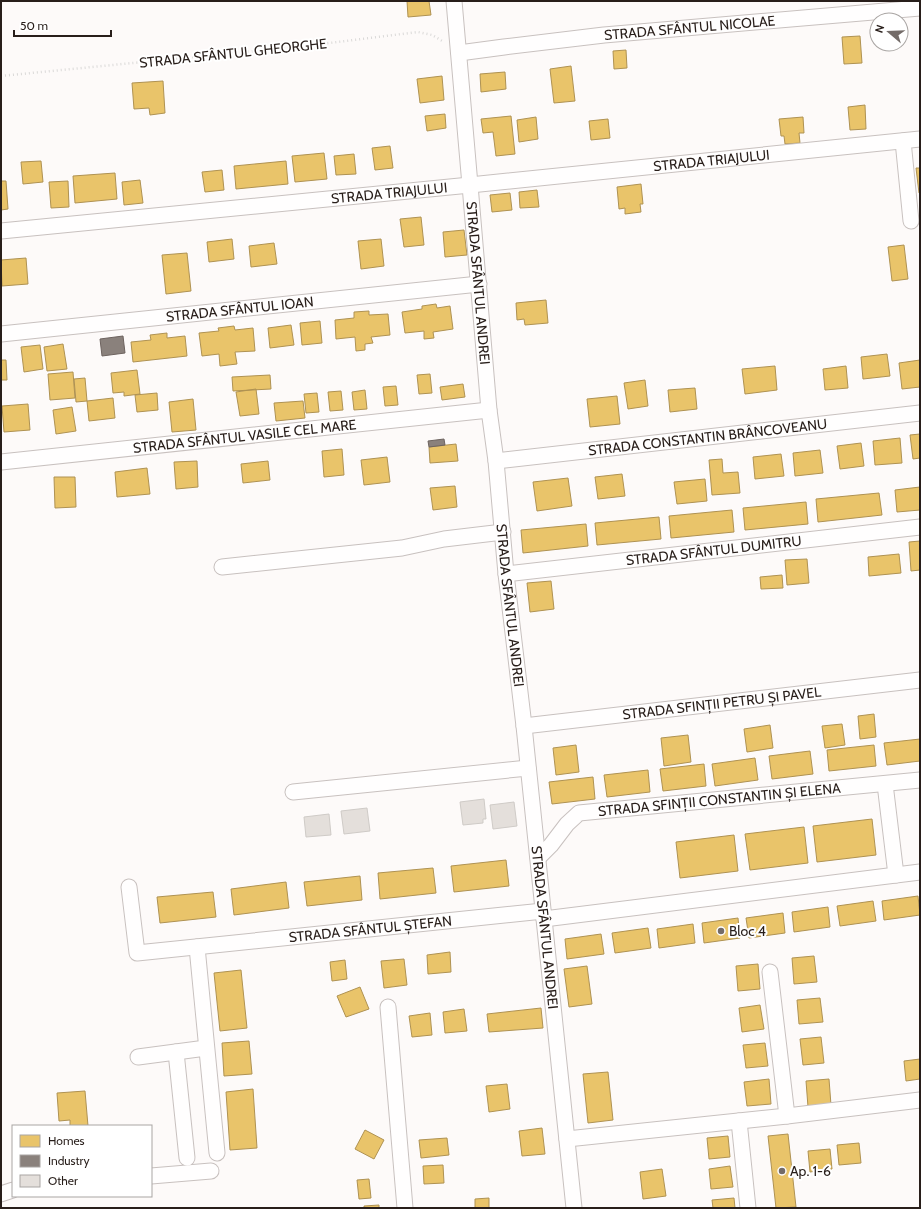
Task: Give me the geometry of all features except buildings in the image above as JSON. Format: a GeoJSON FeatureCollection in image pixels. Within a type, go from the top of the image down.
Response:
{"type":"FeatureCollection","features":[{"type":"Feature","properties":{"kind":"street","name":"STRADA SFÂNTUL ANDREI"},"geometry":{"type":"LineString","coordinates":[[454,1],[489,410],[496,461],[506,574],[524,726],[574,1208]]}},
{"type":"Feature","properties":{"kind":"street","name":"STRADA SFÂNTUL NICOLAE"},"geometry":{"type":"LineString","coordinates":[[459,53],[604,35],[920,8]]}},
{"type":"Feature","properties":{"kind":"street","name":"STRADA TRIAJULUI"},"geometry":{"type":"LineString","coordinates":[[1,231],[920,139]]}},
{"type":"Feature","properties":{"kind":"street"},"geometry":{"type":"LineString","coordinates":[[903,141],[911,221]]}},
{"type":"Feature","properties":{"kind":"street","name":"STRADA SFÂNTUL IOAN"},"geometry":{"type":"LineString","coordinates":[[1,334],[479,284]]}},
{"type":"Feature","properties":{"kind":"street","name":"STRADA SFÂNTUL VASILE CEL MARE"},"geometry":{"type":"LineString","coordinates":[[1,462],[489,410]]}},
{"type":"Feature","properties":{"kind":"street","name":"STRADA CONSTANTIN BRÂNCOVEANU"},"geometry":{"type":"LineString","coordinates":[[496,461],[920,413]]}},
{"type":"Feature","properties":{"kind":"street","name":"STRADA SFÂNTUL DUMITRU"},"geometry":{"type":"LineString","coordinates":[[506,574],[920,527]]}},
{"type":"Feature","properties":{"kind":"street"},"geometry":{"type":"LineString","coordinates":[[222,567],[402,548],[444,540],[503,532]]}},
{"type":"Feature","properties":{"kind":"street","name":"STRADA SFINȚII PETRU ȘI PAVEL"},"geometry":{"type":"LineString","coordinates":[[524,726],[920,680]]}},
{"type":"Feature","properties":{"kind":"street"},"geometry":{"type":"LineString","coordinates":[[293,792],[528,768]]}},
{"type":"Feature","properties":{"kind":"street","name":"STRADA SFINȚII CONSTANTIN ȘI ELENA"},"geometry":{"type":"LineString","coordinates":[[538,858],[552,845],[567,824],[579,813],[920,780]]}},
{"type":"Feature","properties":{"kind":"street"},"geometry":{"type":"LineString","coordinates":[[885,784],[896,875]]}},
{"type":"Feature","properties":{"kind":"street"},"geometry":{"type":"LineString","coordinates":[[543,915],[920,872]]}},
{"type":"Feature","properties":{"kind":"street","name":"STRADA SFÂNTUL ȘTEFAN"},"geometry":{"type":"LineString","coordinates":[[129,887],[137,954],[197,947],[543,915]]}},
{"type":"Feature","properties":{"kind":"street"},"geometry":{"type":"LineString","coordinates":[[197,947],[217,1153]]}},
{"type":"Feature","properties":{"kind":"street"},"geometry":{"type":"LineString","coordinates":[[770,972],[787,1116]]}},
{"type":"Feature","properties":{"kind":"street"},"geometry":{"type":"LineString","coordinates":[[388,1007],[405,1208]]}},
{"type":"Feature","properties":{"kind":"street"},"geometry":{"type":"LineString","coordinates":[[138,1057],[206,1048]]}},
{"type":"Feature","properties":{"kind":"street"},"geometry":{"type":"LineString","coordinates":[[176,1052],[188,1158]]}},
{"type":"Feature","properties":{"kind":"street"},"geometry":{"type":"LineString","coordinates":[[567,1139],[787,1116],[920,1100]]}},
{"type":"Feature","properties":{"kind":"street"},"geometry":{"type":"LineString","coordinates":[[738,1121],[748,1208]]}},
{"type":"Feature","properties":{"kind":"street"},"geometry":{"type":"LineString","coordinates":[[152,1176],[212,1171]]}},
{"type":"Feature","properties":{"kind":"street"},"geometry":{"type":"LineString","coordinates":[[1,1194],[12,1190]]}},
{"type":"Feature","properties":{"kind":"path","name":"STRADA SFÂNTUL GHEORGHE"},"geometry":{"type":"LineString","coordinates":[[1,76],[305,46],[418,32],[432,35],[459,53]]}},
{"type":"Feature","properties":{"kind":"place","name":"Bloc 4"},"geometry":{"type":"Point","coordinates":[721,931]}},
{"type":"Feature","properties":{"kind":"place","name":"Ap. 1-6"},"geometry":{"type":"Point","coordinates":[782,1171]}}]}
